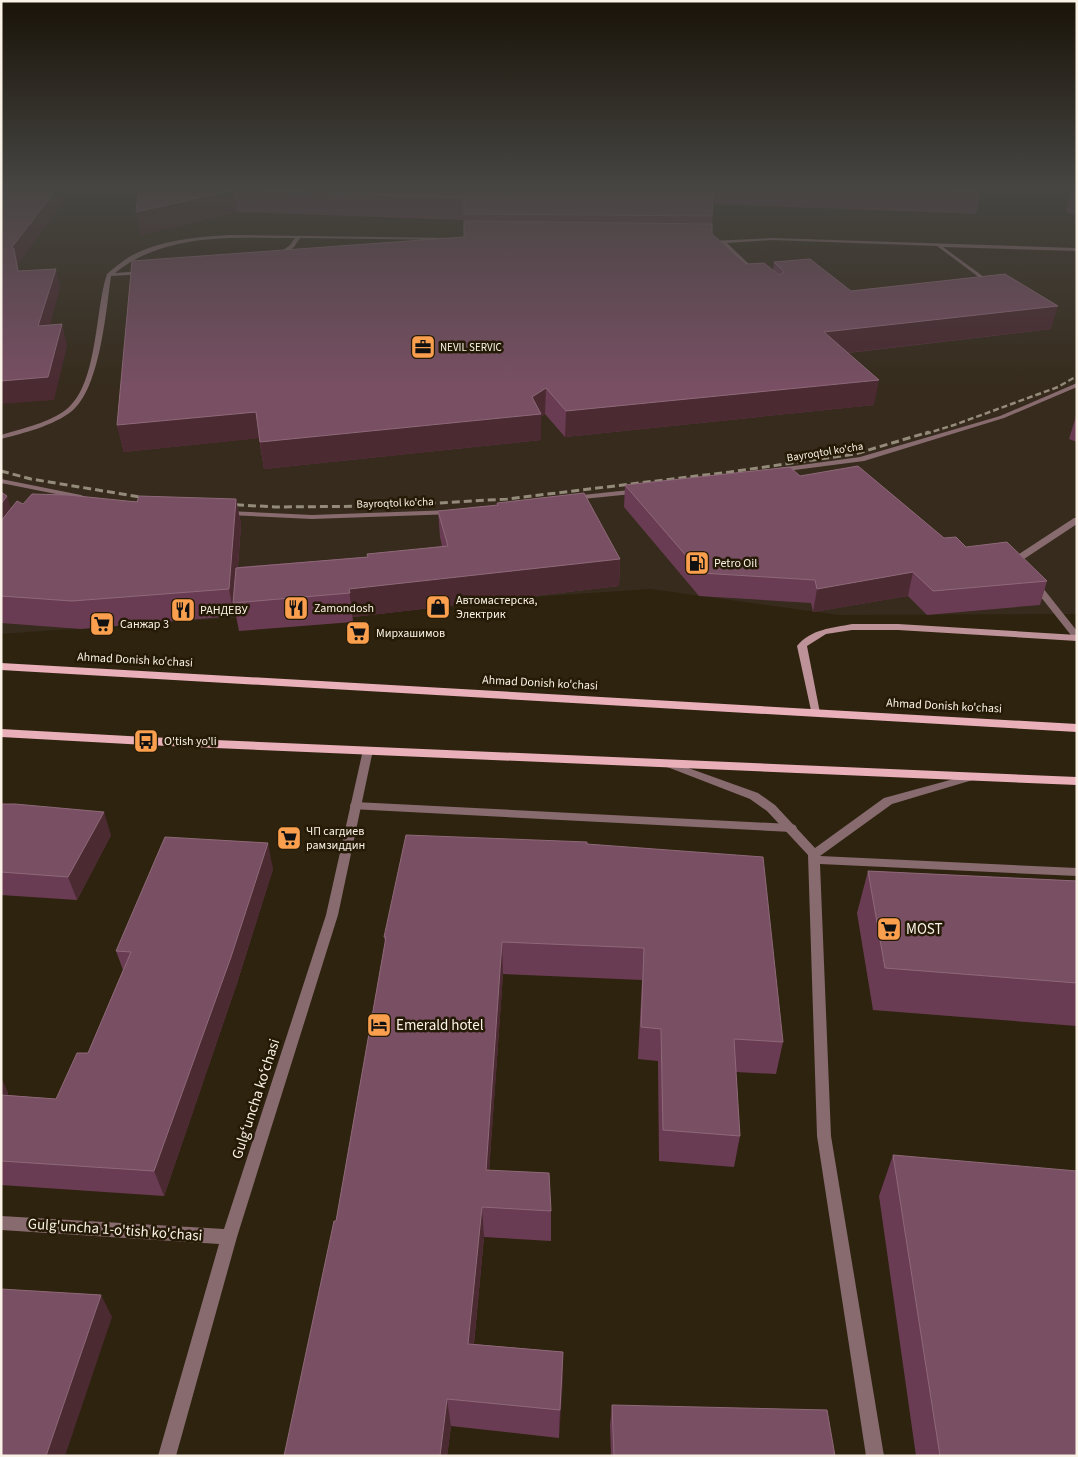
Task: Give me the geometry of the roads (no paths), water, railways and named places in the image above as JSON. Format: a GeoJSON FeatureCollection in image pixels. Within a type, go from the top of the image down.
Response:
{"type":"FeatureCollection","features":[{"type":"Feature","properties":{"kind":"main road","name":"Ahmad Donish ko'chasi"},"geometry":{"type":"LineString","coordinates":[[1,666],[1077,728]]}},
{"type":"Feature","properties":{"kind":"main road"},"geometry":{"type":"LineString","coordinates":[[1,733],[1077,781]]}},
{"type":"Feature","properties":{"kind":"street"},"geometry":{"type":"LineString","coordinates":[[1,437],[58,417],[72,408],[85,392],[91,374],[109,275],[133,257],[144,253]]}},
{"type":"Feature","properties":{"kind":"street"},"geometry":{"type":"LineString","coordinates":[[273,258],[285,253]]}},
{"type":"Feature","properties":{"kind":"street"},"geometry":{"type":"LineString","coordinates":[[735,253],[756,274]]}},
{"type":"Feature","properties":{"kind":"street"},"geometry":{"type":"LineString","coordinates":[[949,253],[982,278],[977,283]]}},
{"type":"Feature","properties":{"kind":"street"},"geometry":{"type":"LineString","coordinates":[[109,275],[148,272]]}},
{"type":"Feature","properties":{"kind":"street","name":"Bayroqtol ko'cha"},"geometry":{"type":"LineString","coordinates":[[773,471],[861,459],[1002,417],[1077,385]]}},
{"type":"Feature","properties":{"kind":"street"},"geometry":{"type":"LineString","coordinates":[[1,481],[88,498]]}},
{"type":"Feature","properties":{"kind":"street"},"geometry":{"type":"LineString","coordinates":[[568,499],[646,490]]}},
{"type":"Feature","properties":{"kind":"street","name":"Bayroqtol ko'cha"},"geometry":{"type":"LineString","coordinates":[[222,512],[312,517],[460,512]]}},
{"type":"Feature","properties":{"kind":"street"},"geometry":{"type":"LineString","coordinates":[[1022,568],[1016,560],[1077,520]]}},
{"type":"Feature","properties":{"kind":"street"},"geometry":{"type":"LineString","coordinates":[[1028,576],[1077,638]]}},
{"type":"Feature","properties":{"kind":"street"},"geometry":{"type":"LineString","coordinates":[[815,712],[802,646],[807,640],[823,632],[841,628],[883,626],[1077,638]]}},
{"type":"Feature","properties":{"kind":"street","name":"Gulgʻuncha koʻchasi"},"geometry":{"type":"LineString","coordinates":[[167,1456],[229,1237],[332,915],[368,750]]}},
{"type":"Feature","properties":{"kind":"street"},"geometry":{"type":"LineString","coordinates":[[666,763],[754,796],[772,808],[814,857],[824,1136],[875,1456]]}},
{"type":"Feature","properties":{"kind":"street"},"geometry":{"type":"LineString","coordinates":[[814,857],[888,801],[974,777]]}},
{"type":"Feature","properties":{"kind":"street"},"geometry":{"type":"LineString","coordinates":[[355,806],[791,828]]}},
{"type":"Feature","properties":{"kind":"street"},"geometry":{"type":"LineString","coordinates":[[814,857],[1077,872]]}},
{"type":"Feature","properties":{"kind":"street","name":"Gulg'uncha 1-o'tish ko'chasi"},"geometry":{"type":"LineString","coordinates":[[1,1223],[229,1237]]}},
{"type":"Feature","properties":{"kind":"railway"},"geometry":{"type":"LineString","coordinates":[[925,434],[1058,387],[1077,376]]}},
{"type":"Feature","properties":{"kind":"railway"},"geometry":{"type":"LineString","coordinates":[[224,504],[275,507],[386,506],[507,499],[730,472],[855,454],[929,432]]}},
{"type":"Feature","properties":{"kind":"railway"},"geometry":{"type":"LineString","coordinates":[[1,471],[31,479],[152,499]]}},
{"type":"Feature","properties":{"kind":"place","name":"NEVIL SERVIC"},"geometry":{"type":"Point","coordinates":[423,347]}},
{"type":"Feature","properties":{"kind":"place","name":"Petro Oil"},"geometry":{"type":"Point","coordinates":[697,563]}},
{"type":"Feature","properties":{"kind":"place","name":"Автомастерска, Электрик"},"geometry":{"type":"Point","coordinates":[438,607]}},
{"type":"Feature","properties":{"kind":"place","name":"Zamondosh"},"geometry":{"type":"Point","coordinates":[296,608]}},
{"type":"Feature","properties":{"kind":"place","name":"РАНДЕВУ"},"geometry":{"type":"Point","coordinates":[183,610]}},
{"type":"Feature","properties":{"kind":"place","name":"Санжар 3"},"geometry":{"type":"Point","coordinates":[102,624]}},
{"type":"Feature","properties":{"kind":"place","name":"Мирхашимов"},"geometry":{"type":"Point","coordinates":[358,633]}},
{"type":"Feature","properties":{"kind":"place","name":"O'tish yo'li"},"geometry":{"type":"Point","coordinates":[146,741]}},
{"type":"Feature","properties":{"kind":"place","name":"ЧП сагдиев рамзиддин"},"geometry":{"type":"Point","coordinates":[289,838]}},
{"type":"Feature","properties":{"kind":"place","name":"MOST"},"geometry":{"type":"Point","coordinates":[889,929]}},
{"type":"Feature","properties":{"kind":"place","name":"Emerald hotel"},"geometry":{"type":"Point","coordinates":[379,1025]}}]}
